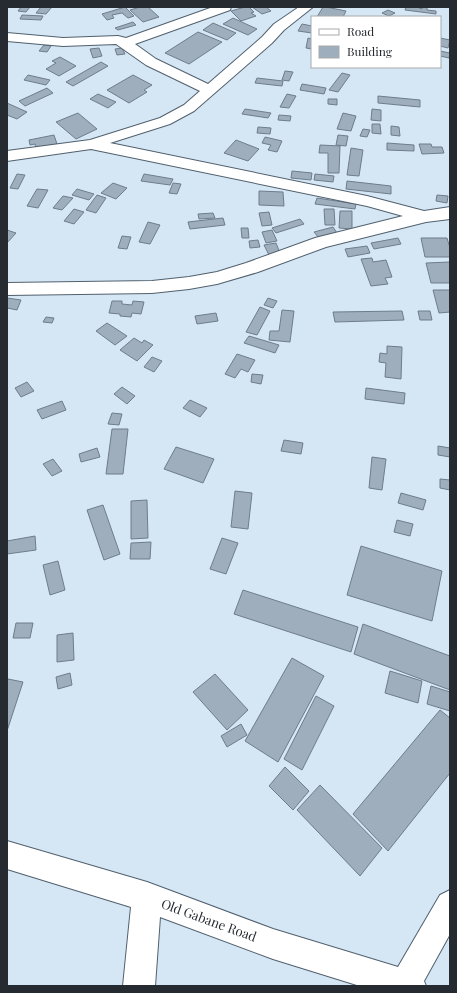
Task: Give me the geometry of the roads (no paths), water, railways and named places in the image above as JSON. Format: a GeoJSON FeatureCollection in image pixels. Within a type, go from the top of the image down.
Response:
{"type":"FeatureCollection","features":[{"type":"Feature","properties":{"kind":"street"},"geometry":{"type":"LineString","coordinates":[[126,43],[225,7]]}},
{"type":"Feature","properties":{"kind":"street"},"geometry":{"type":"LineString","coordinates":[[7,156],[92,144],[165,121],[189,108],[279,27],[307,7]]}},
{"type":"Feature","properties":{"kind":"street"},"geometry":{"type":"LineString","coordinates":[[7,37],[53,42],[108,39],[118,40],[126,43],[137,54],[150,62],[210,90]]}},
{"type":"Feature","properties":{"kind":"street"},"geometry":{"type":"LineString","coordinates":[[92,144],[367,201],[426,216]]}},
{"type":"Feature","properties":{"kind":"street"},"geometry":{"type":"LineString","coordinates":[[7,289],[152,287],[217,278],[252,268],[322,242],[426,216],[450,213]]}},
{"type":"Feature","properties":{"kind":"street","name":"Old Gabane Road"},"geometry":{"type":"LineString","coordinates":[[7,855],[147,897],[273,944],[408,985]]}},
{"type":"Feature","properties":{"kind":"street"},"geometry":{"type":"LineString","coordinates":[[139,986],[147,897]]}},
{"type":"Feature","properties":{"kind":"street"},"geometry":{"type":"LineString","coordinates":[[408,985],[450,905]]}}]}
